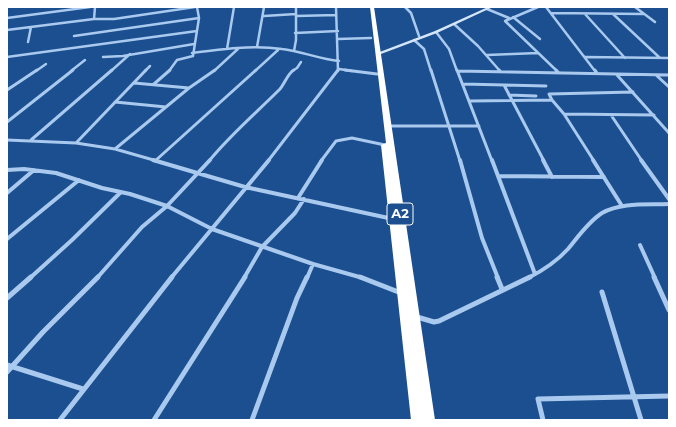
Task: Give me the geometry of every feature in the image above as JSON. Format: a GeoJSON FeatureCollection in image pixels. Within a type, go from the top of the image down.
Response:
{"type":"FeatureCollection","features":[{"type":"Feature","properties":{"kind":"highway","name":"A2"},"geometry":{"type":"LineString","coordinates":[[368,7],[379,49],[410,293],[415,316],[428,420]]}},
{"type":"Feature","properties":{"kind":"highway","name":"A2"},"geometry":{"type":"LineString","coordinates":[[372,7],[371,38],[377,74],[401,294],[406,317],[418,420]]}},
{"type":"Feature","properties":{"kind":"street"},"geometry":{"type":"LineString","coordinates":[[7,18],[90,7]]}},
{"type":"Feature","properties":{"kind":"street"},"geometry":{"type":"LineString","coordinates":[[94,19],[95,7]]}},
{"type":"Feature","properties":{"kind":"street"},"geometry":{"type":"LineString","coordinates":[[7,30],[94,19],[114,19],[196,7],[199,18],[191,57],[176,60],[171,69],[154,84]]}},
{"type":"Feature","properties":{"kind":"street"},"geometry":{"type":"LineString","coordinates":[[227,49],[230,19],[234,7]]}},
{"type":"Feature","properties":{"kind":"street"},"geometry":{"type":"LineString","coordinates":[[257,47],[264,16],[264,7]]}},
{"type":"Feature","properties":{"kind":"street"},"geometry":{"type":"LineString","coordinates":[[294,51],[296,7]]}},
{"type":"Feature","properties":{"kind":"street"},"geometry":{"type":"LineString","coordinates":[[60,420],[83,388],[146,312],[196,246],[281,146],[339,69],[336,7]]}},
{"type":"Feature","properties":{"kind":"street"},"geometry":{"type":"LineString","coordinates":[[404,7],[411,13],[419,36]]}},
{"type":"Feature","properties":{"kind":"street"},"geometry":{"type":"LineString","coordinates":[[379,49],[414,40],[436,32],[487,7]]}},
{"type":"Feature","properties":{"kind":"street"},"geometry":{"type":"LineString","coordinates":[[379,49],[419,36],[487,7],[509,18]]}},
{"type":"Feature","properties":{"kind":"street"},"geometry":{"type":"LineString","coordinates":[[538,7],[505,21],[559,73]]}},
{"type":"Feature","properties":{"kind":"street"},"geometry":{"type":"LineString","coordinates":[[546,7],[597,73]]}},
{"type":"Feature","properties":{"kind":"street"},"geometry":{"type":"LineString","coordinates":[[635,7],[655,22]]}},
{"type":"Feature","properties":{"kind":"street"},"geometry":{"type":"LineString","coordinates":[[551,13],[643,14]]}},
{"type":"Feature","properties":{"kind":"street"},"geometry":{"type":"LineString","coordinates":[[585,14],[625,58]]}},
{"type":"Feature","properties":{"kind":"street"},"geometry":{"type":"LineString","coordinates":[[613,14],[660,58]]}},
{"type":"Feature","properties":{"kind":"street"},"geometry":{"type":"LineString","coordinates":[[264,16],[336,15]]}},
{"type":"Feature","properties":{"kind":"street"},"geometry":{"type":"LineString","coordinates":[[513,17],[540,39]]}},
{"type":"Feature","properties":{"kind":"street"},"geometry":{"type":"LineString","coordinates":[[74,36],[199,18]]}},
{"type":"Feature","properties":{"kind":"street"},"geometry":{"type":"LineString","coordinates":[[454,24],[501,72]]}},
{"type":"Feature","properties":{"kind":"street"},"geometry":{"type":"LineString","coordinates":[[28,42],[31,27]]}},
{"type":"Feature","properties":{"kind":"street"},"geometry":{"type":"LineString","coordinates":[[7,57],[116,44],[197,30]]}},
{"type":"Feature","properties":{"kind":"street"},"geometry":{"type":"LineString","coordinates":[[295,33],[338,31]]}},
{"type":"Feature","properties":{"kind":"street"},"geometry":{"type":"LineString","coordinates":[[436,32],[446,42],[458,71],[535,274]]}},
{"type":"Feature","properties":{"kind":"street"},"geometry":{"type":"LineString","coordinates":[[338,39],[371,38]]}},
{"type":"Feature","properties":{"kind":"street"},"geometry":{"type":"LineString","coordinates":[[414,40],[424,49],[439,93],[448,126],[452,133],[482,238],[502,289]]}},
{"type":"Feature","properties":{"kind":"street"},"geometry":{"type":"LineString","coordinates":[[103,56],[130,54],[194,44]]}},
{"type":"Feature","properties":{"kind":"street"},"geometry":{"type":"LineString","coordinates":[[192,53],[257,47],[294,51],[316,59],[339,61]]}},
{"type":"Feature","properties":{"kind":"street"},"geometry":{"type":"LineString","coordinates":[[115,149],[189,88],[219,66],[238,48]]}},
{"type":"Feature","properties":{"kind":"street"},"geometry":{"type":"LineString","coordinates":[[155,161],[278,50]]}},
{"type":"Feature","properties":{"kind":"street"},"geometry":{"type":"LineString","coordinates":[[486,55],[538,53]]}},
{"type":"Feature","properties":{"kind":"street"},"geometry":{"type":"LineString","coordinates":[[31,140],[130,54]]}},
{"type":"Feature","properties":{"kind":"street"},"geometry":{"type":"LineString","coordinates":[[585,57],[669,58]]}},
{"type":"Feature","properties":{"kind":"street"},"geometry":{"type":"LineString","coordinates":[[7,122],[85,60]]}},
{"type":"Feature","properties":{"kind":"street"},"geometry":{"type":"LineString","coordinates":[[7,372],[9,366],[112,262],[142,227],[167,206],[198,174],[224,143],[282,86],[290,72],[297,68],[301,62]]}},
{"type":"Feature","properties":{"kind":"street"},"geometry":{"type":"LineString","coordinates":[[7,90],[46,64]]}},
{"type":"Feature","properties":{"kind":"street"},"geometry":{"type":"LineString","coordinates":[[76,142],[150,66]]}},
{"type":"Feature","properties":{"kind":"street"},"geometry":{"type":"LineString","coordinates":[[339,69],[377,74]]}},
{"type":"Feature","properties":{"kind":"street"},"geometry":{"type":"LineString","coordinates":[[458,71],[669,75]]}},
{"type":"Feature","properties":{"kind":"street"},"geometry":{"type":"LineString","coordinates":[[618,74],[669,133]]}},
{"type":"Feature","properties":{"kind":"street"},"geometry":{"type":"LineString","coordinates":[[656,75],[669,87]]}},
{"type":"Feature","properties":{"kind":"street"},"geometry":{"type":"LineString","coordinates":[[134,82],[189,88]]}},
{"type":"Feature","properties":{"kind":"street"},"geometry":{"type":"LineString","coordinates":[[463,84],[546,86]]}},
{"type":"Feature","properties":{"kind":"street"},"geometry":{"type":"LineString","coordinates":[[504,85],[552,177]]}},
{"type":"Feature","properties":{"kind":"street"},"geometry":{"type":"LineString","coordinates":[[622,206],[564,114],[549,94],[633,92]]}},
{"type":"Feature","properties":{"kind":"street"},"geometry":{"type":"LineString","coordinates":[[509,95],[536,96]]}},
{"type":"Feature","properties":{"kind":"street"},"geometry":{"type":"LineString","coordinates":[[470,101],[552,100]]}},
{"type":"Feature","properties":{"kind":"street"},"geometry":{"type":"LineString","coordinates":[[115,102],[166,107]]}},
{"type":"Feature","properties":{"kind":"street"},"geometry":{"type":"LineString","coordinates":[[564,114],[654,115]]}},
{"type":"Feature","properties":{"kind":"street"},"geometry":{"type":"LineString","coordinates":[[611,115],[627,141],[669,199]]}},
{"type":"Feature","properties":{"kind":"street"},"geometry":{"type":"LineString","coordinates":[[388,126],[479,126]]}},
{"type":"Feature","properties":{"kind":"street"},"geometry":{"type":"LineString","coordinates":[[154,420],[242,282],[262,247],[278,228],[295,213],[313,173],[336,141],[352,138],[385,145]]}},
{"type":"Feature","properties":{"kind":"street"},"geometry":{"type":"LineString","coordinates":[[7,140],[76,142],[115,149],[245,187],[393,219]]}},
{"type":"Feature","properties":{"kind":"street"},"geometry":{"type":"LineString","coordinates":[[7,170],[34,170],[56,173],[167,206],[212,229],[314,264],[356,275],[401,294]]}},
{"type":"Feature","properties":{"kind":"street"},"geometry":{"type":"LineString","coordinates":[[7,193],[34,170]]}},
{"type":"Feature","properties":{"kind":"street"},"geometry":{"type":"LineString","coordinates":[[499,176],[604,177]]}},
{"type":"Feature","properties":{"kind":"street"},"geometry":{"type":"LineString","coordinates":[[7,239],[79,180]]}},
{"type":"Feature","properties":{"kind":"street"},"geometry":{"type":"LineString","coordinates":[[7,298],[72,240],[121,192]]}},
{"type":"Feature","properties":{"kind":"street"},"geometry":{"type":"LineString","coordinates":[[415,316],[434,322],[439,321],[535,274],[567,250],[578,235],[602,213],[622,206],[669,204]]}},
{"type":"Feature","properties":{"kind":"street"},"geometry":{"type":"LineString","coordinates":[[640,245],[669,310]]}},
{"type":"Feature","properties":{"kind":"street"},"geometry":{"type":"LineString","coordinates":[[252,420],[281,345],[297,298],[314,264]]}},
{"type":"Feature","properties":{"kind":"street"},"geometry":{"type":"LineString","coordinates":[[602,292],[641,420]]}},
{"type":"Feature","properties":{"kind":"street"},"geometry":{"type":"LineString","coordinates":[[9,366],[83,388]]}},
{"type":"Feature","properties":{"kind":"street"},"geometry":{"type":"LineString","coordinates":[[543,420],[538,399],[669,396]]}}]}
